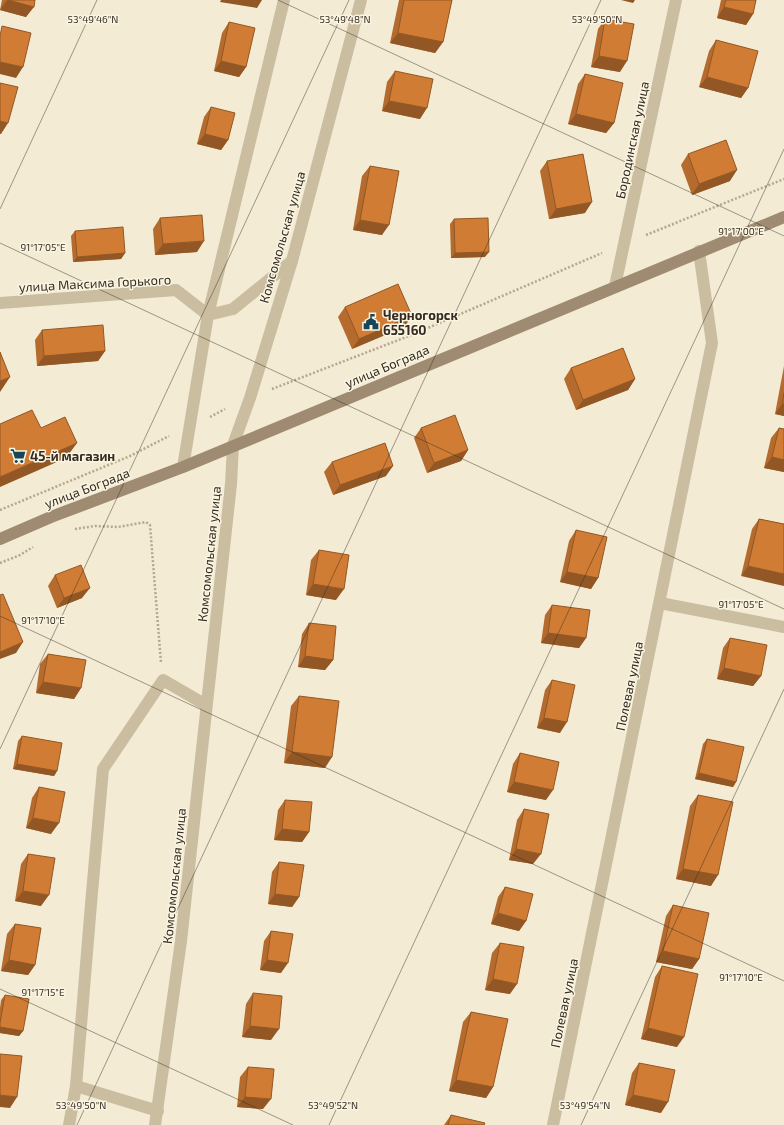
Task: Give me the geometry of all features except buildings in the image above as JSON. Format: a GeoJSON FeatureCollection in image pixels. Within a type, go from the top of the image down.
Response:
{"type":"FeatureCollection","features":[{"type":"Feature","properties":{"kind":"main road","name":"улица Бограда"},"geometry":{"type":"LineString","coordinates":[[0,539],[51,517],[183,467],[699,251],[784,217]]}},
{"type":"Feature","properties":{"kind":"street"},"geometry":{"type":"LineString","coordinates":[[183,467],[208,315],[284,0]]}},
{"type":"Feature","properties":{"kind":"street","name":"Комсомольская улица"},"geometry":{"type":"LineString","coordinates":[[155,1125],[181,941],[233,445],[250,398],[292,260],[360,0]]}},
{"type":"Feature","properties":{"kind":"street","name":"Бородинская улица"},"geometry":{"type":"LineString","coordinates":[[615,286],[676,0]]}},
{"type":"Feature","properties":{"kind":"street","name":"Полевая улица"},"geometry":{"type":"LineString","coordinates":[[553,1125],[712,342],[699,251]]}},
{"type":"Feature","properties":{"kind":"street"},"geometry":{"type":"LineString","coordinates":[[208,315],[233,309],[292,260]]}},
{"type":"Feature","properties":{"kind":"street","name":"улица Максима Горького"},"geometry":{"type":"LineString","coordinates":[[0,303],[176,290],[208,315]]}},
{"type":"Feature","properties":{"kind":"street"},"geometry":{"type":"LineString","coordinates":[[660,603],[784,626]]}},
{"type":"Feature","properties":{"kind":"street"},"geometry":{"type":"LineString","coordinates":[[69,1125],[76,1086],[103,769],[163,680],[206,704]]}},
{"type":"Feature","properties":{"kind":"street"},"geometry":{"type":"LineString","coordinates":[[76,1086],[158,1111]]}},
{"type":"Feature","properties":{"kind":"path"},"geometry":{"type":"LineString","coordinates":[[0,510],[130,456],[250,398],[414,334],[624,244],[784,179]]}},
{"type":"Feature","properties":{"kind":"path"},"geometry":{"type":"LineString","coordinates":[[72,530],[95,526],[118,527],[146,522],[150,525],[163,680]]}},
{"type":"Feature","properties":{"kind":"path"},"geometry":{"type":"LineString","coordinates":[[0,563],[20,555],[38,544]]}},
{"type":"Feature","properties":{"kind":"place","name":"Черногорск 655160"},"geometry":{"type":"Point","coordinates":[371,322]}},
{"type":"Feature","properties":{"kind":"place","name":"45-й магазин"},"geometry":{"type":"Point","coordinates":[18,456]}}]}
